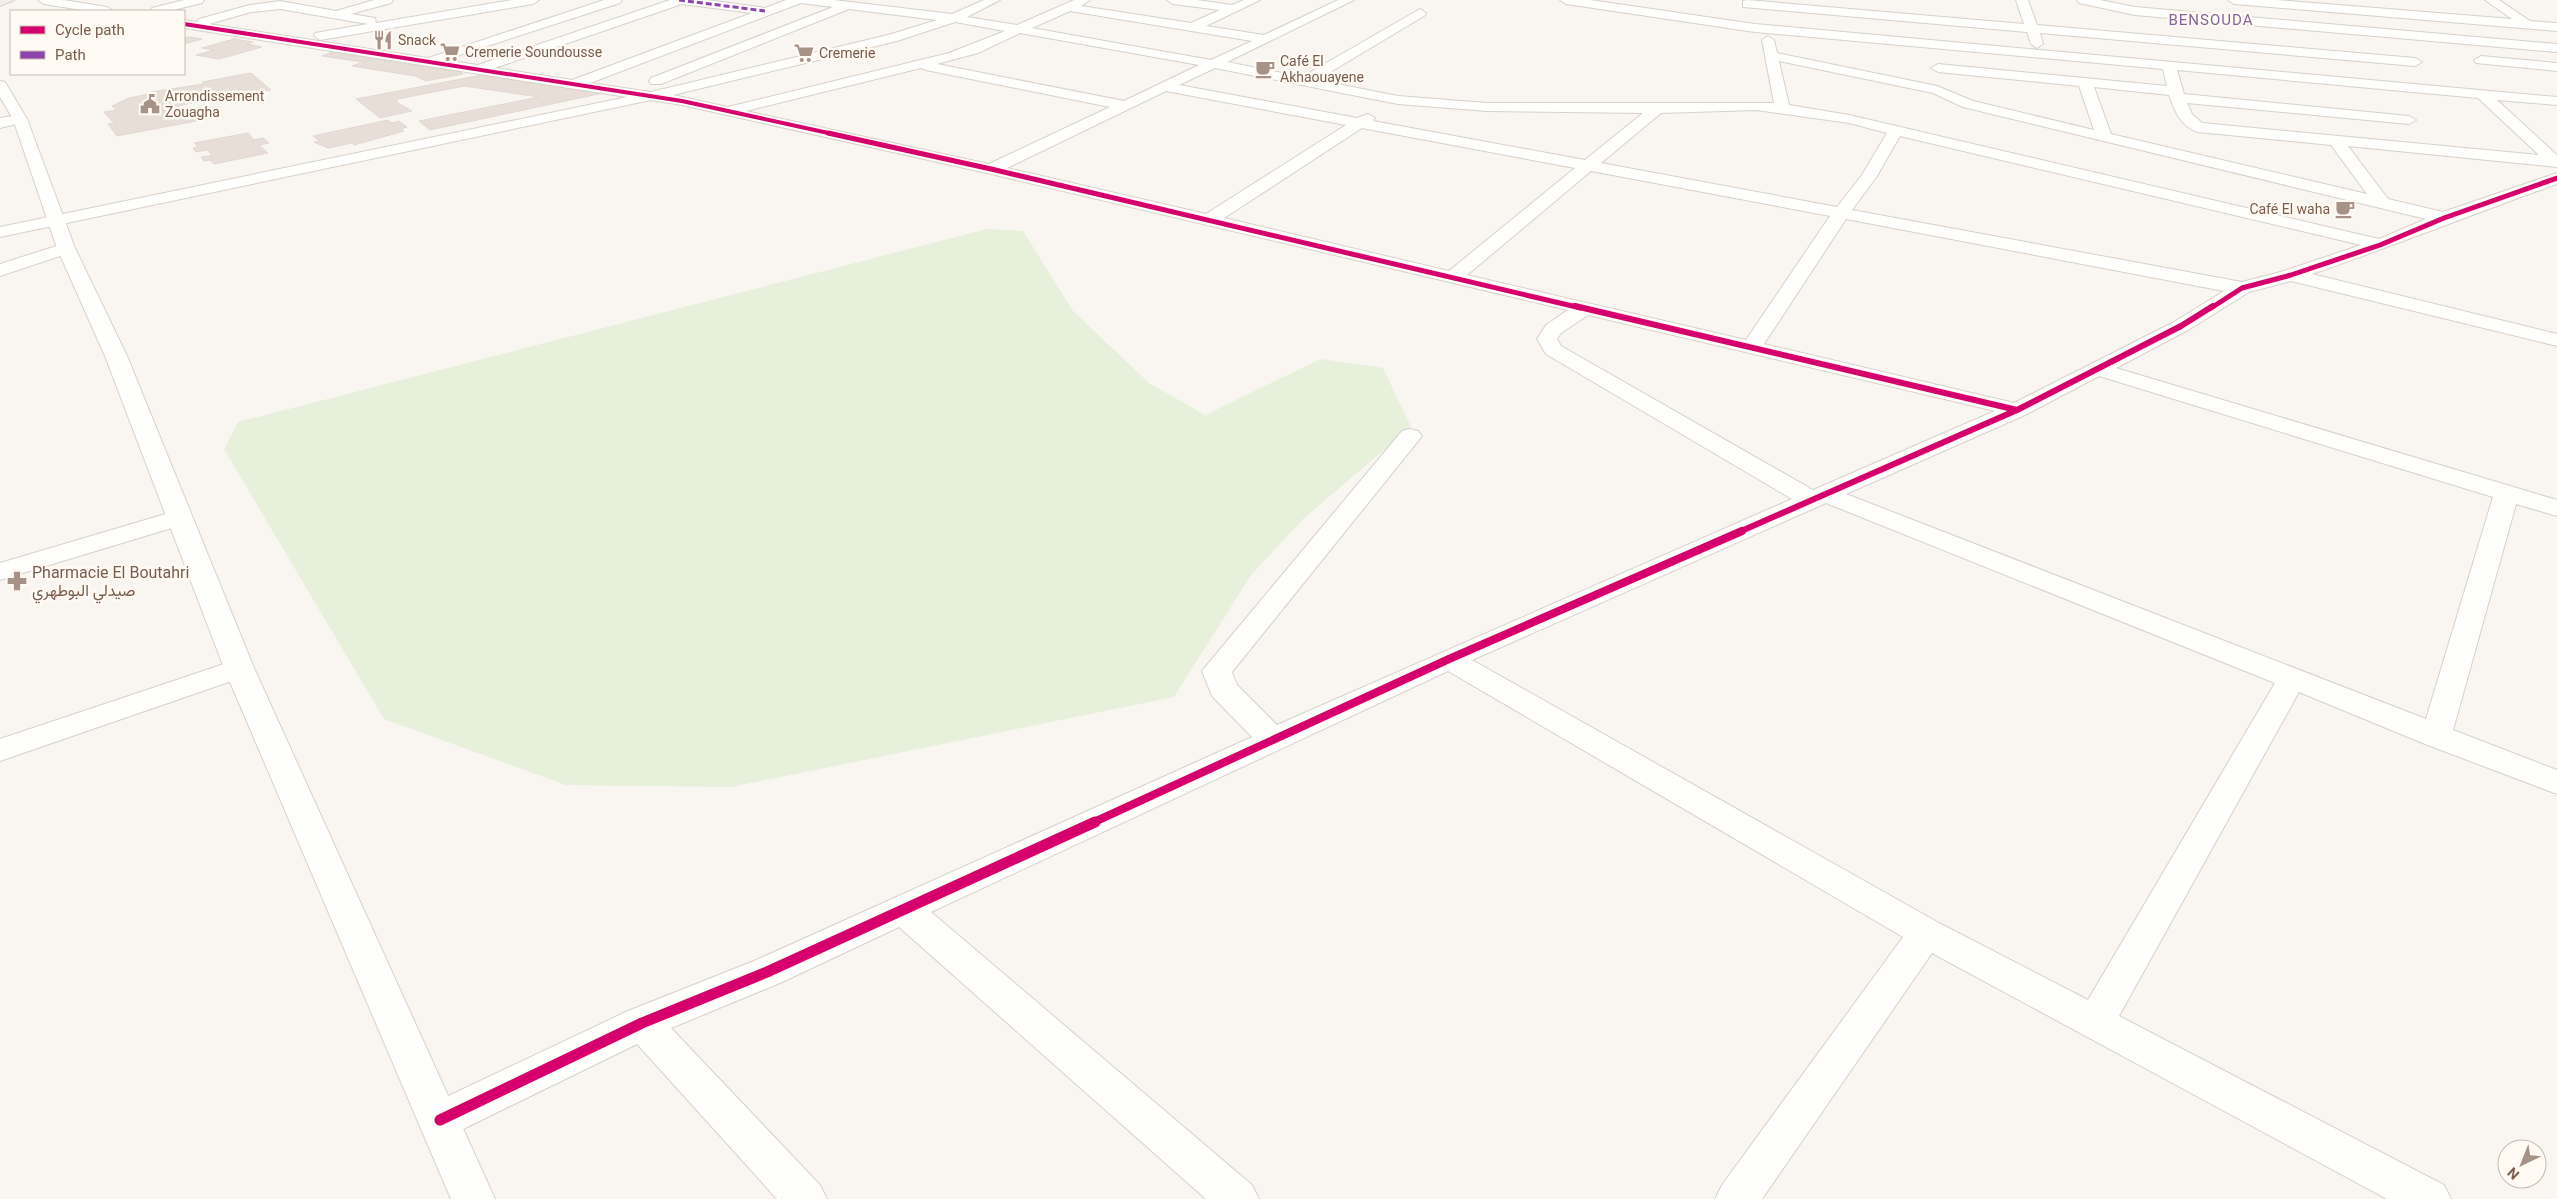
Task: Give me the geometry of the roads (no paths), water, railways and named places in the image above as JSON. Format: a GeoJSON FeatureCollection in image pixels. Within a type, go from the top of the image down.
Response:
{"type":"FeatureCollection","features":[{"type":"Feature","properties":{"kind":"main road"},"geometry":{"type":"LineString","coordinates":[[0,2],[8,0]]}},
{"type":"Feature","properties":{"kind":"street"},"geometry":{"type":"LineString","coordinates":[[44,0],[101,10]]}},
{"type":"Feature","properties":{"kind":"street"},"geometry":{"type":"LineString","coordinates":[[160,10],[198,0]]}},
{"type":"Feature","properties":{"kind":"street"},"geometry":{"type":"LineString","coordinates":[[335,14],[387,0]]}},
{"type":"Feature","properties":{"kind":"street"},"geometry":{"type":"LineString","coordinates":[[428,61],[616,0]]}},
{"type":"Feature","properties":{"kind":"street"},"geometry":{"type":"LineString","coordinates":[[480,69],[680,0],[765,11]]}},
{"type":"Feature","properties":{"kind":"street"},"geometry":{"type":"LineString","coordinates":[[576,83],[797,0]]}},
{"type":"Feature","properties":{"kind":"street"},"geometry":{"type":"LineString","coordinates":[[804,0],[954,18],[1214,64],[1398,100],[1450,106],[1657,108],[1714,106],[1782,108],[1849,119],[2380,245]]}},
{"type":"Feature","properties":{"kind":"street"},"geometry":{"type":"LineString","coordinates":[[631,92],[862,0]]}},
{"type":"Feature","properties":{"kind":"street"},"geometry":{"type":"LineString","coordinates":[[0,232],[656,96],[873,44],[954,18],[994,0]]}},
{"type":"Feature","properties":{"kind":"street"},"geometry":{"type":"LineString","coordinates":[[728,111],[973,50],[1084,0]]}},
{"type":"Feature","properties":{"kind":"street"},"geometry":{"type":"LineString","coordinates":[[1174,0],[1234,9]]}},
{"type":"Feature","properties":{"kind":"street"},"geometry":{"type":"LineString","coordinates":[[1192,27],[1254,0]]}},
{"type":"Feature","properties":{"kind":"street"},"geometry":{"type":"LineString","coordinates":[[991,169],[1348,0]]}},
{"type":"Feature","properties":{"kind":"street"},"geometry":{"type":"LineString","coordinates":[[1571,0],[1739,25],[1842,36],[2557,101]]}},
{"type":"Feature","properties":{"kind":"street"},"geometry":{"type":"LineString","coordinates":[[2022,0],[2040,54]]}},
{"type":"Feature","properties":{"kind":"street"},"geometry":{"type":"LineString","coordinates":[[2234,0],[2557,27]]}},
{"type":"Feature","properties":{"kind":"street"},"geometry":{"type":"LineString","coordinates":[[296,40],[538,1]]}},
{"type":"Feature","properties":{"kind":"street"},"geometry":{"type":"LineString","coordinates":[[483,22],[538,1]]}},
{"type":"Feature","properties":{"kind":"street"},"geometry":{"type":"LineString","coordinates":[[2089,1],[2118,22],[2231,45],[2418,65],[2429,55]]}},
{"type":"Feature","properties":{"kind":"street"},"geometry":{"type":"LineString","coordinates":[[2474,1],[2492,1],[2526,24]]}},
{"type":"Feature","properties":{"kind":"street"},"geometry":{"type":"LineString","coordinates":[[1739,25],[1748,2],[1841,6],[2031,28],[2118,22],[2291,25],[2557,48]]}},
{"type":"Feature","properties":{"kind":"street"},"geometry":{"type":"LineString","coordinates":[[189,24],[241,11],[271,6],[291,6],[387,25]]}},
{"type":"Feature","properties":{"kind":"street"},"geometry":{"type":"LineString","coordinates":[[1841,6],[1842,36]]}},
{"type":"Feature","properties":{"kind":"street"},"geometry":{"type":"LineString","coordinates":[[1068,7],[1266,39]]}},
{"type":"Feature","properties":{"kind":"street"},"geometry":{"type":"LineString","coordinates":[[1305,81],[1420,13]]}},
{"type":"Feature","properties":{"kind":"street"},"geometry":{"type":"LineString","coordinates":[[408,21],[458,26]]}},
{"type":"Feature","properties":{"kind":"street"},"geometry":{"type":"LineString","coordinates":[[1706,32],[1718,22]]}},
{"type":"Feature","properties":{"kind":"street"},"geometry":{"type":"LineString","coordinates":[[189,24],[576,83],[656,96],[728,111],[991,169],[2016,410]]}},
{"type":"Feature","properties":{"kind":"street"},"geometry":{"type":"LineString","coordinates":[[2291,25],[2316,53]]}},
{"type":"Feature","properties":{"kind":"street"},"geometry":{"type":"LineString","coordinates":[[1766,28],[1782,108]]}},
{"type":"Feature","properties":{"kind":"street"},"geometry":{"type":"LineString","coordinates":[[2391,34],[2441,90]]}},
{"type":"Feature","properties":{"kind":"street"},"geometry":{"type":"LineString","coordinates":[[1937,90],[1938,44]]}},
{"type":"Feature","properties":{"kind":"street"},"geometry":{"type":"LineString","coordinates":[[2231,45],[2249,73]]}},
{"type":"Feature","properties":{"kind":"street"},"geometry":{"type":"LineString","coordinates":[[1773,56],[1937,90],[1968,104],[2444,218]]}},
{"type":"Feature","properties":{"kind":"street"},"geometry":{"type":"LineString","coordinates":[[2468,59],[2557,67]]}},
{"type":"Feature","properties":{"kind":"street"},"geometry":{"type":"LineString","coordinates":[[920,64],[1123,105]]}},
{"type":"Feature","properties":{"kind":"street"},"geometry":{"type":"LineString","coordinates":[[2169,66],[2177,95],[2189,123],[2198,127],[2441,151],[2556,167]]}},
{"type":"Feature","properties":{"kind":"street"},"geometry":{"type":"LineString","coordinates":[[1938,68],[2085,82],[2177,95],[2409,120]]}},
{"type":"Feature","properties":{"kind":"street"},"geometry":{"type":"LineString","coordinates":[[2085,82],[2105,138]]}},
{"type":"Feature","properties":{"kind":"street"},"geometry":{"type":"LineString","coordinates":[[0,85],[10,121],[57,221],[66,248],[116,356],[239,668],[440,1120],[473,1199]]}},
{"type":"Feature","properties":{"kind":"street"},"geometry":{"type":"LineString","coordinates":[[2385,86],[2409,120],[2441,151]]}},
{"type":"Feature","properties":{"kind":"street"},"geometry":{"type":"LineString","coordinates":[[1165,87],[1361,122],[1840,214],[2242,288]]}},
{"type":"Feature","properties":{"kind":"street"},"geometry":{"type":"LineString","coordinates":[[2482,94],[2556,167]]}},
{"type":"Feature","properties":{"kind":"street"},"geometry":{"type":"LineString","coordinates":[[1210,220],[1398,100]]}},
{"type":"Feature","properties":{"kind":"street"},"geometry":{"type":"LineString","coordinates":[[1453,277],[1657,108]]}},
{"type":"Feature","properties":{"kind":"street"},"geometry":{"type":"LineString","coordinates":[[1752,347],[1840,214],[1869,176],[1896,130]]}},
{"type":"Feature","properties":{"kind":"street"},"geometry":{"type":"LineString","coordinates":[[2229,131],[2247,172]]}},
{"type":"Feature","properties":{"kind":"street"},"geometry":{"type":"LineString","coordinates":[[2336,141],[2382,203]]}},
{"type":"Feature","properties":{"kind":"street"},"geometry":{"type":"LineString","coordinates":[[440,1120],[642,1022],[767,972],[1449,659],[1820,498],[2016,410],[2181,326],[2242,288],[2291,275],[2380,245],[2556,167]]}},
{"type":"Feature","properties":{"kind":"street"},"geometry":{"type":"LineString","coordinates":[[0,270],[66,248]]}},
{"type":"Feature","properties":{"kind":"street"},"geometry":{"type":"LineString","coordinates":[[2291,275],[2557,340]]}},
{"type":"Feature","properties":{"kind":"street"},"geometry":{"type":"LineString","coordinates":[[1586,308],[1553,329],[1547,339],[1553,350],[1820,498],[2557,783]]}},
{"type":"Feature","properties":{"kind":"street"},"geometry":{"type":"LineString","coordinates":[[2098,369],[2557,508]]}},
{"type":"Feature","properties":{"kind":"street"},"geometry":{"type":"LineString","coordinates":[[1273,740],[1223,689],[1217,672],[1410,436]]}},
{"type":"Feature","properties":{"kind":"street"},"geometry":{"type":"LineString","coordinates":[[2436,737],[2507,492]]}},
{"type":"Feature","properties":{"kind":"street"},"geometry":{"type":"LineString","coordinates":[[0,572],[179,518]]}},
{"type":"Feature","properties":{"kind":"street"},"geometry":{"type":"LineString","coordinates":[[1449,659],[1926,933],[2429,1199]]}},
{"type":"Feature","properties":{"kind":"street"},"geometry":{"type":"LineString","coordinates":[[0,750],[239,668]]}},
{"type":"Feature","properties":{"kind":"street"},"geometry":{"type":"LineString","coordinates":[[2095,1023],[2291,680]]}},
{"type":"Feature","properties":{"kind":"street"},"geometry":{"type":"LineString","coordinates":[[904,910],[1238,1199]]}},
{"type":"Feature","properties":{"kind":"street"},"geometry":{"type":"LineString","coordinates":[[1737,1199],[1926,933]]}},
{"type":"Feature","properties":{"kind":"street"},"geometry":{"type":"LineString","coordinates":[[642,1022],[804,1199]]}},
{"type":"Feature","properties":{"kind":"place","name":"Snack"},"geometry":{"type":"Point","coordinates":[383,40]}},
{"type":"Feature","properties":{"kind":"place","name":"Cremerie Soundousse"},"geometry":{"type":"Point","coordinates":[450,52]}},
{"type":"Feature","properties":{"kind":"place","name":"Cremerie"},"geometry":{"type":"Point","coordinates":[804,53]}},
{"type":"Feature","properties":{"kind":"place","name":"Café El Akhaouayene"},"geometry":{"type":"Point","coordinates":[1265,69]}},
{"type":"Feature","properties":{"kind":"place","name":"Arrondissement Zouagha"},"geometry":{"type":"Point","coordinates":[150,104]}},
{"type":"Feature","properties":{"kind":"place","name":"Café El waha"},"geometry":{"type":"Point","coordinates":[2345,209]}},
{"type":"Feature","properties":{"kind":"place","name":"Pharmacie El Boutahri صيدلي البوطهري"},"geometry":{"type":"Point","coordinates":[17,581]}},
{"type":"Feature","properties":{"kind":"district","name":"BENSOUDA"},"geometry":{"type":"Point","coordinates":[2211,20]}}]}
